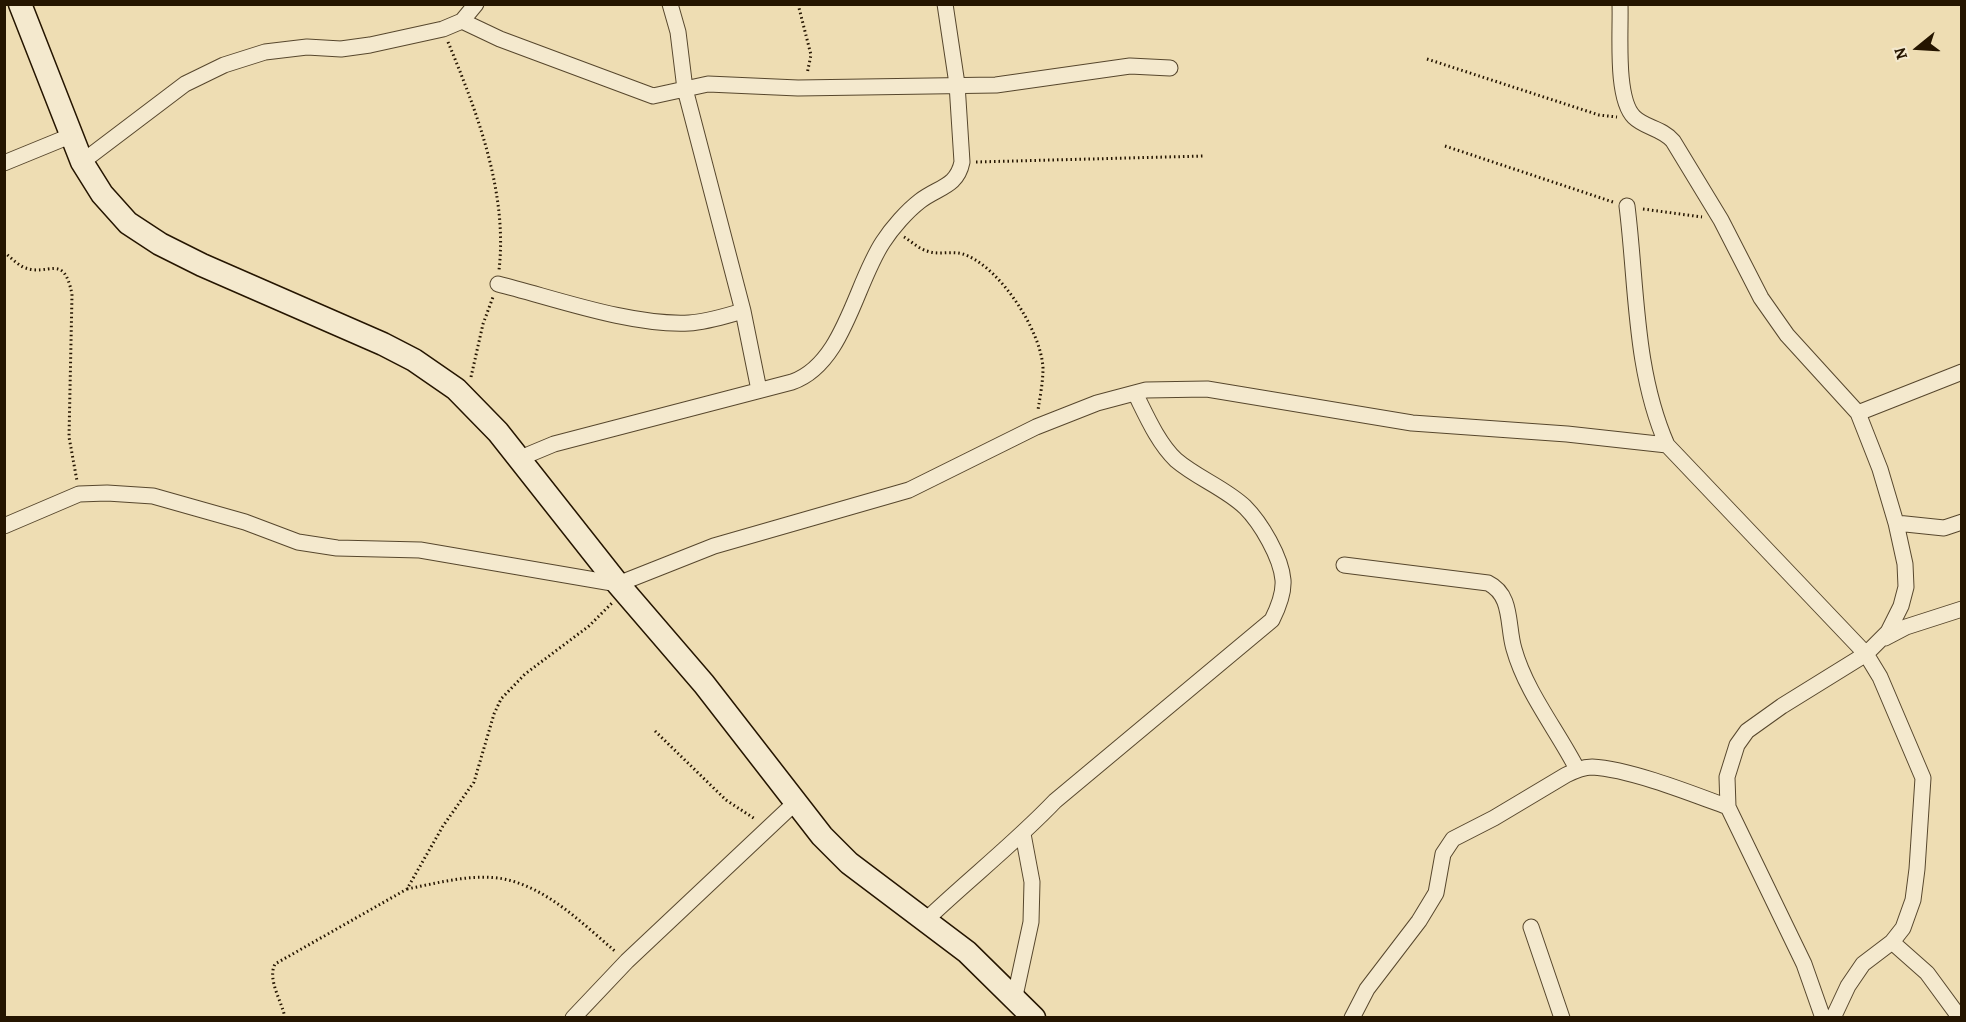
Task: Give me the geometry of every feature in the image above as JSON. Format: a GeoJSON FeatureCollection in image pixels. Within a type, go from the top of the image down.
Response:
{"type":"FeatureCollection","features":[{"type":"Feature","properties":{"kind":"main road"},"geometry":{"type":"LineString","coordinates":[[20,4],[82,162],[102,194],[128,223],[145,236],[202,265],[383,344],[414,360],[456,389],[498,432],[621,588],[704,684],[822,836],[849,863],[927,919],[1014,996],[1034,1017]]}},
{"type":"Feature","properties":{"kind":"street"},"geometry":{"type":"LineString","coordinates":[[82,162],[185,84],[224,65],[265,52],[307,47],[341,49],[443,29],[462,21],[476,4]]}},
{"type":"Feature","properties":{"kind":"street"},"geometry":{"type":"LineString","coordinates":[[670,4],[678,32],[685,89],[743,311],[759,390]]}},
{"type":"Feature","properties":{"kind":"street"},"geometry":{"type":"LineString","coordinates":[[518,459],[554,444],[808,377],[820,365],[850,313],[875,254],[918,202],[954,182],[960,173],[962,162],[957,84],[945,4]]}},
{"type":"Feature","properties":{"kind":"street"},"geometry":{"type":"LineString","coordinates":[[1620,4],[1624,104],[1636,120],[1667,134],[1721,220],[1761,298],[1787,335],[1858,413],[1896,523],[1905,564],[1905,587],[1895,622],[1880,640],[1866,654],[1782,706],[1748,731],[1737,745],[1727,777],[1728,807],[1804,964],[1823,1017]]}},
{"type":"Feature","properties":{"kind":"street"},"geometry":{"type":"LineString","coordinates":[[462,21],[500,39],[653,96],[725,83],[798,88],[996,85],[1130,66],[1170,68]]}},
{"type":"Feature","properties":{"kind":"street"},"geometry":{"type":"LineString","coordinates":[[4,163],[70,136]]}},
{"type":"Feature","properties":{"kind":"street"},"geometry":{"type":"LineString","coordinates":[[1627,206],[1646,381],[1654,414],[1667,445],[1866,654],[1880,677],[1919,765],[1924,788],[1913,900],[1903,928],[1892,942],[1863,964],[1848,986],[1833,1017]]}},
{"type":"Feature","properties":{"kind":"street"},"geometry":{"type":"LineString","coordinates":[[498,284],[632,318],[650,320],[687,323],[715,320],[743,311]]}},
{"type":"Feature","properties":{"kind":"street"},"geometry":{"type":"LineString","coordinates":[[1858,413],[1962,372]]}},
{"type":"Feature","properties":{"kind":"street"},"geometry":{"type":"LineString","coordinates":[[4,526],[79,494],[107,493],[178,501],[298,542],[337,548],[420,550],[621,588],[714,546],[909,490],[1036,427],[1097,403],[1146,390],[1207,389],[1412,423],[1567,434],[1667,445]]}},
{"type":"Feature","properties":{"kind":"street"},"geometry":{"type":"LineString","coordinates":[[927,919],[972,876],[1023,834],[1055,801],[1272,620],[1279,606],[1283,580],[1276,557],[1262,529],[1244,507],[1175,459],[1147,418],[1135,393]]}},
{"type":"Feature","properties":{"kind":"street"},"geometry":{"type":"LineString","coordinates":[[1896,523],[1944,528],[1962,522]]}},
{"type":"Feature","properties":{"kind":"street"},"geometry":{"type":"LineString","coordinates":[[1344,566],[1488,583],[1497,587],[1507,606],[1512,641],[1519,664],[1577,769]]}},
{"type":"Feature","properties":{"kind":"street"},"geometry":{"type":"LineString","coordinates":[[1880,640],[1906,627],[1962,609]]}},
{"type":"Feature","properties":{"kind":"street"},"geometry":{"type":"LineString","coordinates":[[1352,1017],[1367,989],[1419,921],[1436,893],[1443,854],[1453,838],[1504,813],[1577,769],[1591,767],[1695,794],[1728,807]]}},
{"type":"Feature","properties":{"kind":"street"},"geometry":{"type":"LineString","coordinates":[[573,1017],[627,961],[796,801]]}},
{"type":"Feature","properties":{"kind":"street"},"geometry":{"type":"LineString","coordinates":[[1014,996],[1031,922],[1032,882],[1023,834]]}},
{"type":"Feature","properties":{"kind":"street"},"geometry":{"type":"LineString","coordinates":[[1531,927],[1562,1017]]}},
{"type":"Feature","properties":{"kind":"street"},"geometry":{"type":"LineString","coordinates":[[1892,942],[1927,973],[1960,1017]]}},
{"type":"Feature","properties":{"kind":"path"},"geometry":{"type":"LineString","coordinates":[[798,4],[811,55],[810,68],[798,88]]}},
{"type":"Feature","properties":{"kind":"path"},"geometry":{"type":"LineString","coordinates":[[443,29],[482,134],[498,206],[502,244],[498,284],[483,324],[465,399]]}},
{"type":"Feature","properties":{"kind":"path"},"geometry":{"type":"LineString","coordinates":[[1426,59],[1599,115],[1636,120]]}},
{"type":"Feature","properties":{"kind":"path"},"geometry":{"type":"LineString","coordinates":[[1445,146],[1627,206],[1721,220]]}},
{"type":"Feature","properties":{"kind":"path"},"geometry":{"type":"LineString","coordinates":[[962,162],[1204,156]]}},
{"type":"Feature","properties":{"kind":"path"},"geometry":{"type":"LineString","coordinates":[[893,230],[929,252],[958,252],[979,261],[1011,296],[1039,345],[1043,368],[1036,427]]}},
{"type":"Feature","properties":{"kind":"path"},"geometry":{"type":"LineString","coordinates":[[4,252],[25,268],[56,268],[64,272],[69,282],[72,294],[69,437],[79,494]]}},
{"type":"Feature","properties":{"kind":"path"},"geometry":{"type":"LineString","coordinates":[[407,889],[442,826],[474,782],[494,714],[501,699],[525,674],[589,626],[621,588]]}},
{"type":"Feature","properties":{"kind":"path"},"geometry":{"type":"LineString","coordinates":[[655,731],[726,800],[769,829]]}},
{"type":"Feature","properties":{"kind":"path"},"geometry":{"type":"LineString","coordinates":[[285,1017],[273,979],[272,971],[275,964],[407,889],[479,878],[503,879],[528,887],[581,921],[627,961]]}}]}
